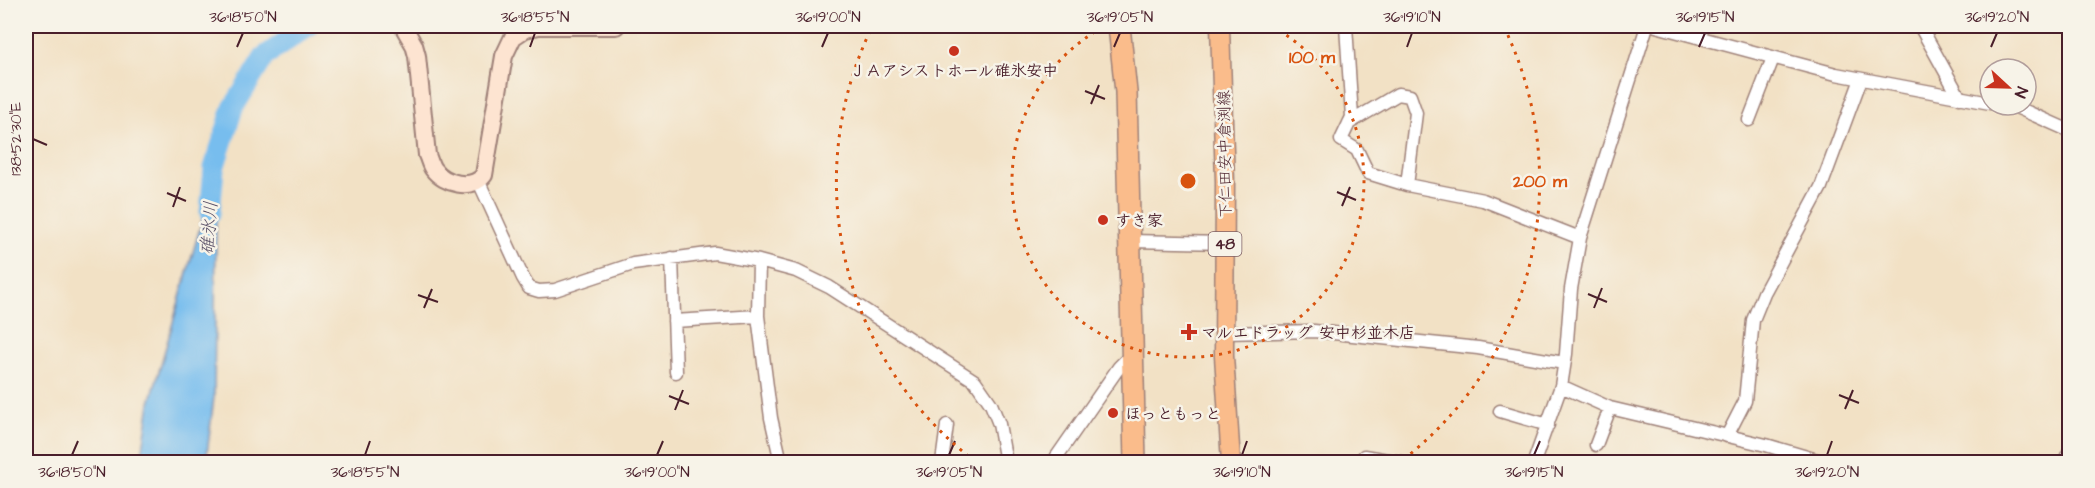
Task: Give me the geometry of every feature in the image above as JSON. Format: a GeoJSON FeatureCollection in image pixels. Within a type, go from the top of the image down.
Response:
{"type":"FeatureCollection","features":[{"type":"Feature","properties":{"kind":"highway"},"geometry":{"type":"LineString","coordinates":[[1119,26],[1126,92],[1135,462]]}},
{"type":"Feature","properties":{"kind":"main road","name":"下仁田安中倉渕線"},"geometry":{"type":"LineString","coordinates":[[1220,26],[1224,103],[1224,333],[1232,462]]}},
{"type":"Feature","properties":{"kind":"street"},"geometry":{"type":"LineString","coordinates":[[403,26],[414,45],[417,56],[427,155],[433,169],[446,180],[467,185],[479,182],[484,175],[504,56],[513,37],[525,29],[539,26],[616,26]]}},
{"type":"Feature","properties":{"kind":"street"},"geometry":{"type":"LineString","coordinates":[[1346,26],[1352,117],[1341,140],[1357,150],[1368,173],[1407,185],[1484,200],[1580,238]]}},
{"type":"Feature","properties":{"kind":"street"},"geometry":{"type":"LineString","coordinates":[[1534,462],[1561,386],[1571,289],[1580,238],[1647,26]]}},
{"type":"Feature","properties":{"kind":"street"},"geometry":{"type":"LineString","coordinates":[[1656,26],[1861,80],[1978,101]]}},
{"type":"Feature","properties":{"kind":"street"},"geometry":{"type":"LineString","coordinates":[[1920,26],[1960,98]]}},
{"type":"Feature","properties":{"kind":"street"},"geometry":{"type":"LineString","coordinates":[[1749,120],[1773,58]]}},
{"type":"Feature","properties":{"kind":"street"},"geometry":{"type":"LineString","coordinates":[[1727,436],[1745,401],[1753,320],[1764,293],[1821,187],[1861,80]]}},
{"type":"Feature","properties":{"kind":"street"},"geometry":{"type":"LineString","coordinates":[[1349,123],[1398,94],[1410,96],[1416,113],[1407,185]]}},
{"type":"Feature","properties":{"kind":"street"},"geometry":{"type":"LineString","coordinates":[[2038,117],[2070,131]]}},
{"type":"Feature","properties":{"kind":"street"},"geometry":{"type":"LineString","coordinates":[[479,182],[529,288],[539,291],[555,290],[633,264],[715,253],[796,271],[829,287],[975,381],[991,404],[999,424],[1006,462]]}},
{"type":"Feature","properties":{"kind":"street"},"geometry":{"type":"LineString","coordinates":[[1130,241],[1225,243]]}},
{"type":"Feature","properties":{"kind":"street"},"geometry":{"type":"LineString","coordinates":[[672,258],[676,372]]}},
{"type":"Feature","properties":{"kind":"street"},"geometry":{"type":"LineString","coordinates":[[759,261],[758,316],[771,418],[781,462]]}},
{"type":"Feature","properties":{"kind":"street"},"geometry":{"type":"LineString","coordinates":[[674,321],[758,316]]}},
{"type":"Feature","properties":{"kind":"street"},"geometry":{"type":"LineString","coordinates":[[1224,333],[1314,331],[1478,348],[1564,363]]}},
{"type":"Feature","properties":{"kind":"street"},"geometry":{"type":"LineString","coordinates":[[1053,462],[1119,367],[1134,352]]}},
{"type":"Feature","properties":{"kind":"street"},"geometry":{"type":"LineString","coordinates":[[1561,386],[1610,408],[1766,445],[1824,462]]}},
{"type":"Feature","properties":{"kind":"street"},"geometry":{"type":"LineString","coordinates":[[1596,445],[1610,408]]}},
{"type":"Feature","properties":{"kind":"street"},"geometry":{"type":"LineString","coordinates":[[1500,411],[1548,425]]}},
{"type":"Feature","properties":{"kind":"street"},"geometry":{"type":"LineString","coordinates":[[942,462],[946,425]]}},
{"type":"Feature","properties":{"kind":"street"},"geometry":{"type":"LineString","coordinates":[[2064,462],[2070,450]]}},
{"type":"Feature","properties":{"kind":"street"},"geometry":{"type":"LineString","coordinates":[[1364,456],[1400,462]]}},
{"type":"Feature","properties":{"kind":"water"},"geometry":{"type":"Polygon","coordinates":[[[217,168],[214,397],[206,462],[141,462],[150,403],[217,168]]]}},
{"type":"Feature","properties":{"kind":"waterway","name":"碓氷川"},"geometry":{"type":"LineString","coordinates":[[210,213],[214,168],[233,108],[265,56],[308,26]]}},
{"type":"Feature","properties":{"kind":"place","name":"ＪＡアシストホール碓氷安中"},"geometry":{"type":"Point","coordinates":[954,51]}},
{"type":"Feature","properties":{"kind":"place","name":"すき家"},"geometry":{"type":"Point","coordinates":[1103,220]}},
{"type":"Feature","properties":{"kind":"place","name":"マルエドラッグ 安中杉並木店"},"geometry":{"type":"Point","coordinates":[1189,332]}},
{"type":"Feature","properties":{"kind":"place","name":"ほっともっと"},"geometry":{"type":"Point","coordinates":[1113,413]}}]}
